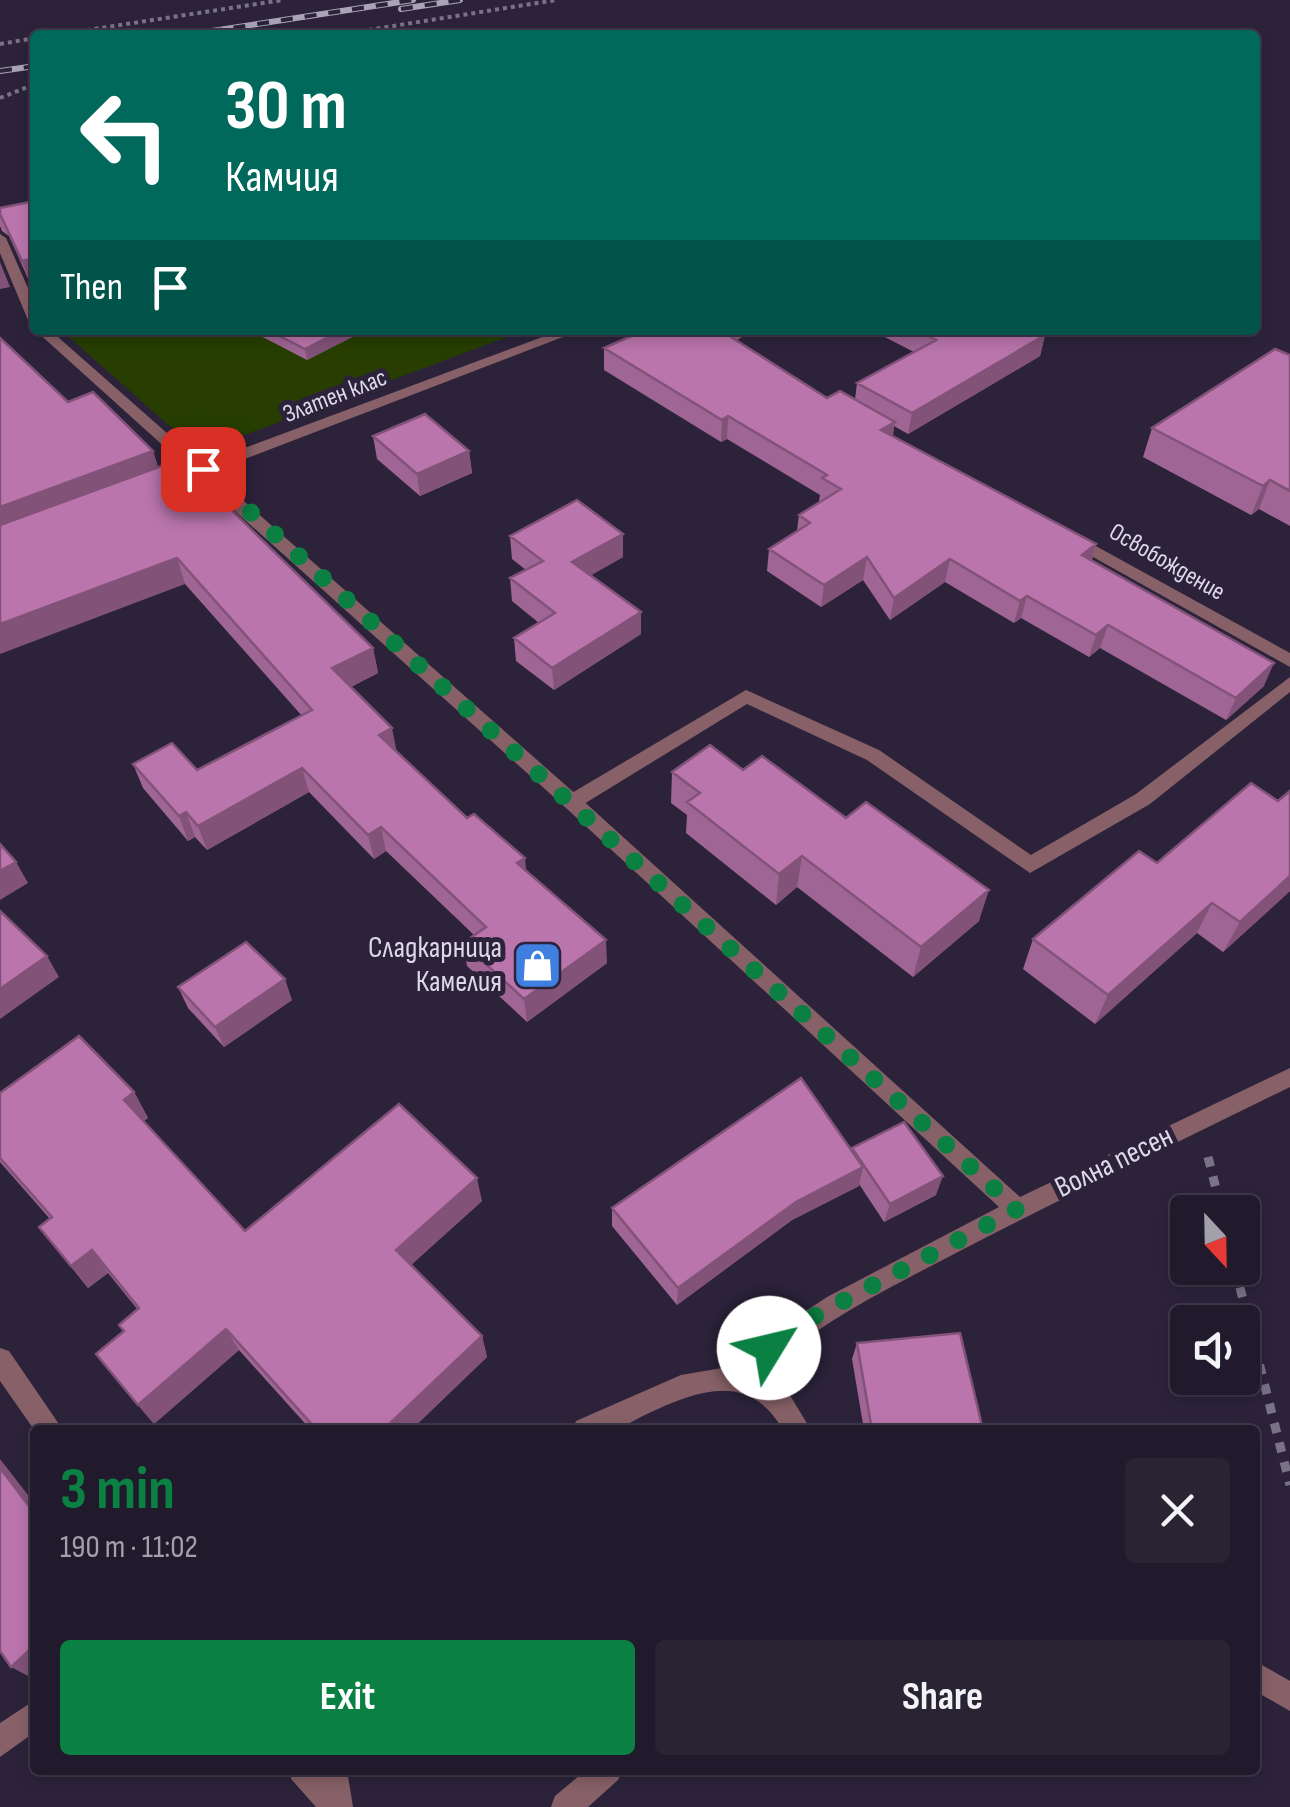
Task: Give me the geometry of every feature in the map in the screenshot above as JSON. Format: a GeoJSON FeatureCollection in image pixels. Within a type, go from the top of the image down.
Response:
{"type":"FeatureCollection","features":[{"type":"Feature","properties":{"kind":"street"},"geometry":{"type":"LineString","coordinates":[[0,238],[30,308]]}},
{"type":"Feature","properties":{"kind":"street"},"geometry":{"type":"LineString","coordinates":[[48,335],[203,469],[1017,1209]]}},
{"type":"Feature","properties":{"kind":"street","name":"Златен клас"},"geometry":{"type":"LineString","coordinates":[[148,490],[561,335]]}},
{"type":"Feature","properties":{"kind":"street"},"geometry":{"type":"LineString","coordinates":[[714,335],[743,351]]}},
{"type":"Feature","properties":{"kind":"street"},"geometry":{"type":"LineString","coordinates":[[726,342],[738,335]]}},
{"type":"Feature","properties":{"kind":"street","name":"Освобождение"},"geometry":{"type":"LineString","coordinates":[[1051,526],[1290,661]]}},
{"type":"Feature","properties":{"kind":"street"},"geometry":{"type":"LineString","coordinates":[[572,802],[746,696],[873,754],[1030,865],[1143,800],[1290,684]]}},
{"type":"Feature","properties":{"kind":"street","name":"Волна песен"},"geometry":{"type":"LineString","coordinates":[[739,1378],[769,1348],[811,1318],[1017,1209],[1290,1076]]}},
{"type":"Feature","properties":{"kind":"street"},"geometry":{"type":"LineString","coordinates":[[0,1360],[46,1425]]}},
{"type":"Feature","properties":{"kind":"street"},"geometry":{"type":"LineString","coordinates":[[595,1425],[698,1380],[739,1378],[774,1394],[795,1425]]}},
{"type":"Feature","properties":{"kind":"street"},"geometry":{"type":"LineString","coordinates":[[1260,1678],[1290,1697]]}},
{"type":"Feature","properties":{"kind":"street"},"geometry":{"type":"LineString","coordinates":[[0,1742],[30,1718]]}},
{"type":"Feature","properties":{"kind":"street"},"geometry":{"type":"LineString","coordinates":[[307,1775],[337,1807]]}},
{"type":"Feature","properties":{"kind":"street"},"geometry":{"type":"LineString","coordinates":[[333,1775],[337,1807]]}},
{"type":"Feature","properties":{"kind":"street"},"geometry":{"type":"LineString","coordinates":[[566,1807],[602,1775]]}},
{"type":"Feature","properties":{"kind":"path"},"geometry":{"type":"LineString","coordinates":[[88,30],[283,0]]}},
{"type":"Feature","properties":{"kind":"path"},"geometry":{"type":"LineString","coordinates":[[368,30],[556,0]]}},
{"type":"Feature","properties":{"kind":"path"},"geometry":{"type":"LineString","coordinates":[[0,44],[30,39]]}},
{"type":"Feature","properties":{"kind":"path"},"geometry":{"type":"LineString","coordinates":[[0,98],[30,86]]}},
{"type":"Feature","properties":{"kind":"path"},"geometry":{"type":"LineString","coordinates":[[1199,1121],[1218,1195]]}},
{"type":"Feature","properties":{"kind":"path"},"geometry":{"type":"LineString","coordinates":[[1240,1285],[1290,1485]]}},
{"type":"Feature","properties":{"kind":"green space"},"geometry":{"type":"Polygon","coordinates":[[[67,335],[513,335],[199,452],[67,335]]]}},
{"type":"Feature","properties":{"kind":"building"},"geometry":{"type":"Polygon","coordinates":[[[30,202],[30,259],[22,261],[0,208],[30,202]]]}},
{"type":"Feature","properties":{"kind":"building"},"geometry":{"type":"Polygon","coordinates":[[[278,335],[332,335],[305,349],[278,335]]]}},
{"type":"Feature","properties":{"kind":"building"},"geometry":{"type":"Polygon","coordinates":[[[634,335],[728,335],[827,398],[840,391],[895,422],[881,430],[1096,544],[1082,555],[1274,663],[1236,698],[1108,625],[1096,635],[1027,596],[1020,601],[950,559],[894,598],[867,557],[824,585],[769,549],[810,523],[799,515],[841,489],[822,478],[827,475],[728,416],[722,420],[604,348],[634,335]]]}},
{"type":"Feature","properties":{"kind":"building"},"geometry":{"type":"Polygon","coordinates":[[[926,335],[1045,335],[912,413],[857,383],[936,340],[926,335]]]}},
{"type":"Feature","properties":{"kind":"building"},"geometry":{"type":"Polygon","coordinates":[[[0,338],[68,402],[93,392],[153,451],[0,507],[0,338]]]}},
{"type":"Feature","properties":{"kind":"building"},"geometry":{"type":"Polygon","coordinates":[[[1275,349],[1290,355],[1290,491],[1270,480],[1263,486],[1152,428],[1275,349]]]}},
{"type":"Feature","properties":{"kind":"building"},"geometry":{"type":"Polygon","coordinates":[[[425,414],[469,451],[417,474],[373,436],[425,414]]]}},
{"type":"Feature","properties":{"kind":"building"},"geometry":{"type":"Polygon","coordinates":[[[167,464],[198,495],[211,490],[373,648],[332,668],[392,728],[379,735],[467,818],[474,814],[525,858],[517,863],[606,940],[524,999],[463,943],[486,927],[381,827],[368,835],[302,768],[198,826],[186,812],[179,816],[133,764],[172,743],[197,770],[312,710],[177,558],[0,624],[0,525],[167,464]]]}},
{"type":"Feature","properties":{"kind":"building"},"geometry":{"type":"Polygon","coordinates":[[[577,500],[623,534],[572,562],[641,612],[552,668],[514,638],[555,613],[510,578],[543,561],[510,536],[577,500]]]}},
{"type":"Feature","properties":{"kind":"building"},"geometry":{"type":"Polygon","coordinates":[[[710,745],[743,770],[762,756],[846,818],[866,802],[989,890],[921,947],[802,856],[779,874],[687,802],[700,793],[672,772],[710,745]]]}},
{"type":"Feature","properties":{"kind":"building"},"geometry":{"type":"Polygon","coordinates":[[[1251,783],[1278,801],[1290,791],[1290,876],[1240,922],[1212,903],[1108,995],[1033,939],[1139,851],[1157,863],[1251,783]]]}},
{"type":"Feature","properties":{"kind":"building"},"geometry":{"type":"Polygon","coordinates":[[[0,844],[16,862],[0,871],[0,844]]]}},
{"type":"Feature","properties":{"kind":"building"},"geometry":{"type":"Polygon","coordinates":[[[0,911],[47,956],[0,989],[0,911]]]}},
{"type":"Feature","properties":{"kind":"building"},"geometry":{"type":"Polygon","coordinates":[[[246,942],[285,979],[215,1027],[178,987],[246,942]]]}},
{"type":"Feature","properties":{"kind":"building"},"geometry":{"type":"Polygon","coordinates":[[[79,1036],[134,1092],[124,1100],[245,1231],[399,1104],[477,1178],[396,1250],[482,1336],[388,1425],[312,1425],[226,1329],[138,1405],[96,1354],[124,1331],[119,1325],[139,1308],[92,1250],[71,1266],[39,1227],[52,1217],[0,1158],[0,1093],[79,1036]]]}},
{"type":"Feature","properties":{"kind":"building"},"geometry":{"type":"Polygon","coordinates":[[[801,1078],[863,1167],[796,1202],[678,1288],[612,1208],[801,1078]]]}},
{"type":"Feature","properties":{"kind":"building"},"geometry":{"type":"Polygon","coordinates":[[[904,1122],[943,1176],[890,1204],[852,1148],[904,1122]]]}},
{"type":"Feature","properties":{"kind":"building"},"geometry":{"type":"Polygon","coordinates":[[[960,1333],[982,1425],[871,1425],[857,1343],[960,1333]]]}},
{"type":"Feature","properties":{"kind":"building"},"geometry":{"type":"Polygon","coordinates":[[[0,1468],[30,1507],[30,1650],[11,1667],[0,1651],[0,1468]]]}},
{"type":"Feature","properties":{"kind":"railway"},"geometry":{"type":"LineString","coordinates":[[218,30],[413,0]]}},
{"type":"Feature","properties":{"kind":"railway"},"geometry":{"type":"LineString","coordinates":[[401,9],[460,0]]}},
{"type":"Feature","properties":{"kind":"railway"},"geometry":{"type":"LineString","coordinates":[[0,71],[30,67]]}},
{"type":"Feature","properties":{"kind":"place","name":"Сладкарница Камелия"},"geometry":{"type":"Point","coordinates":[537,965]}},
{"type":"Feature","properties":{"kind":"route"},"geometry":{"type":"LineString","coordinates":[[203,469],[1017,1209],[811,1318],[769,1348]]}}]}
